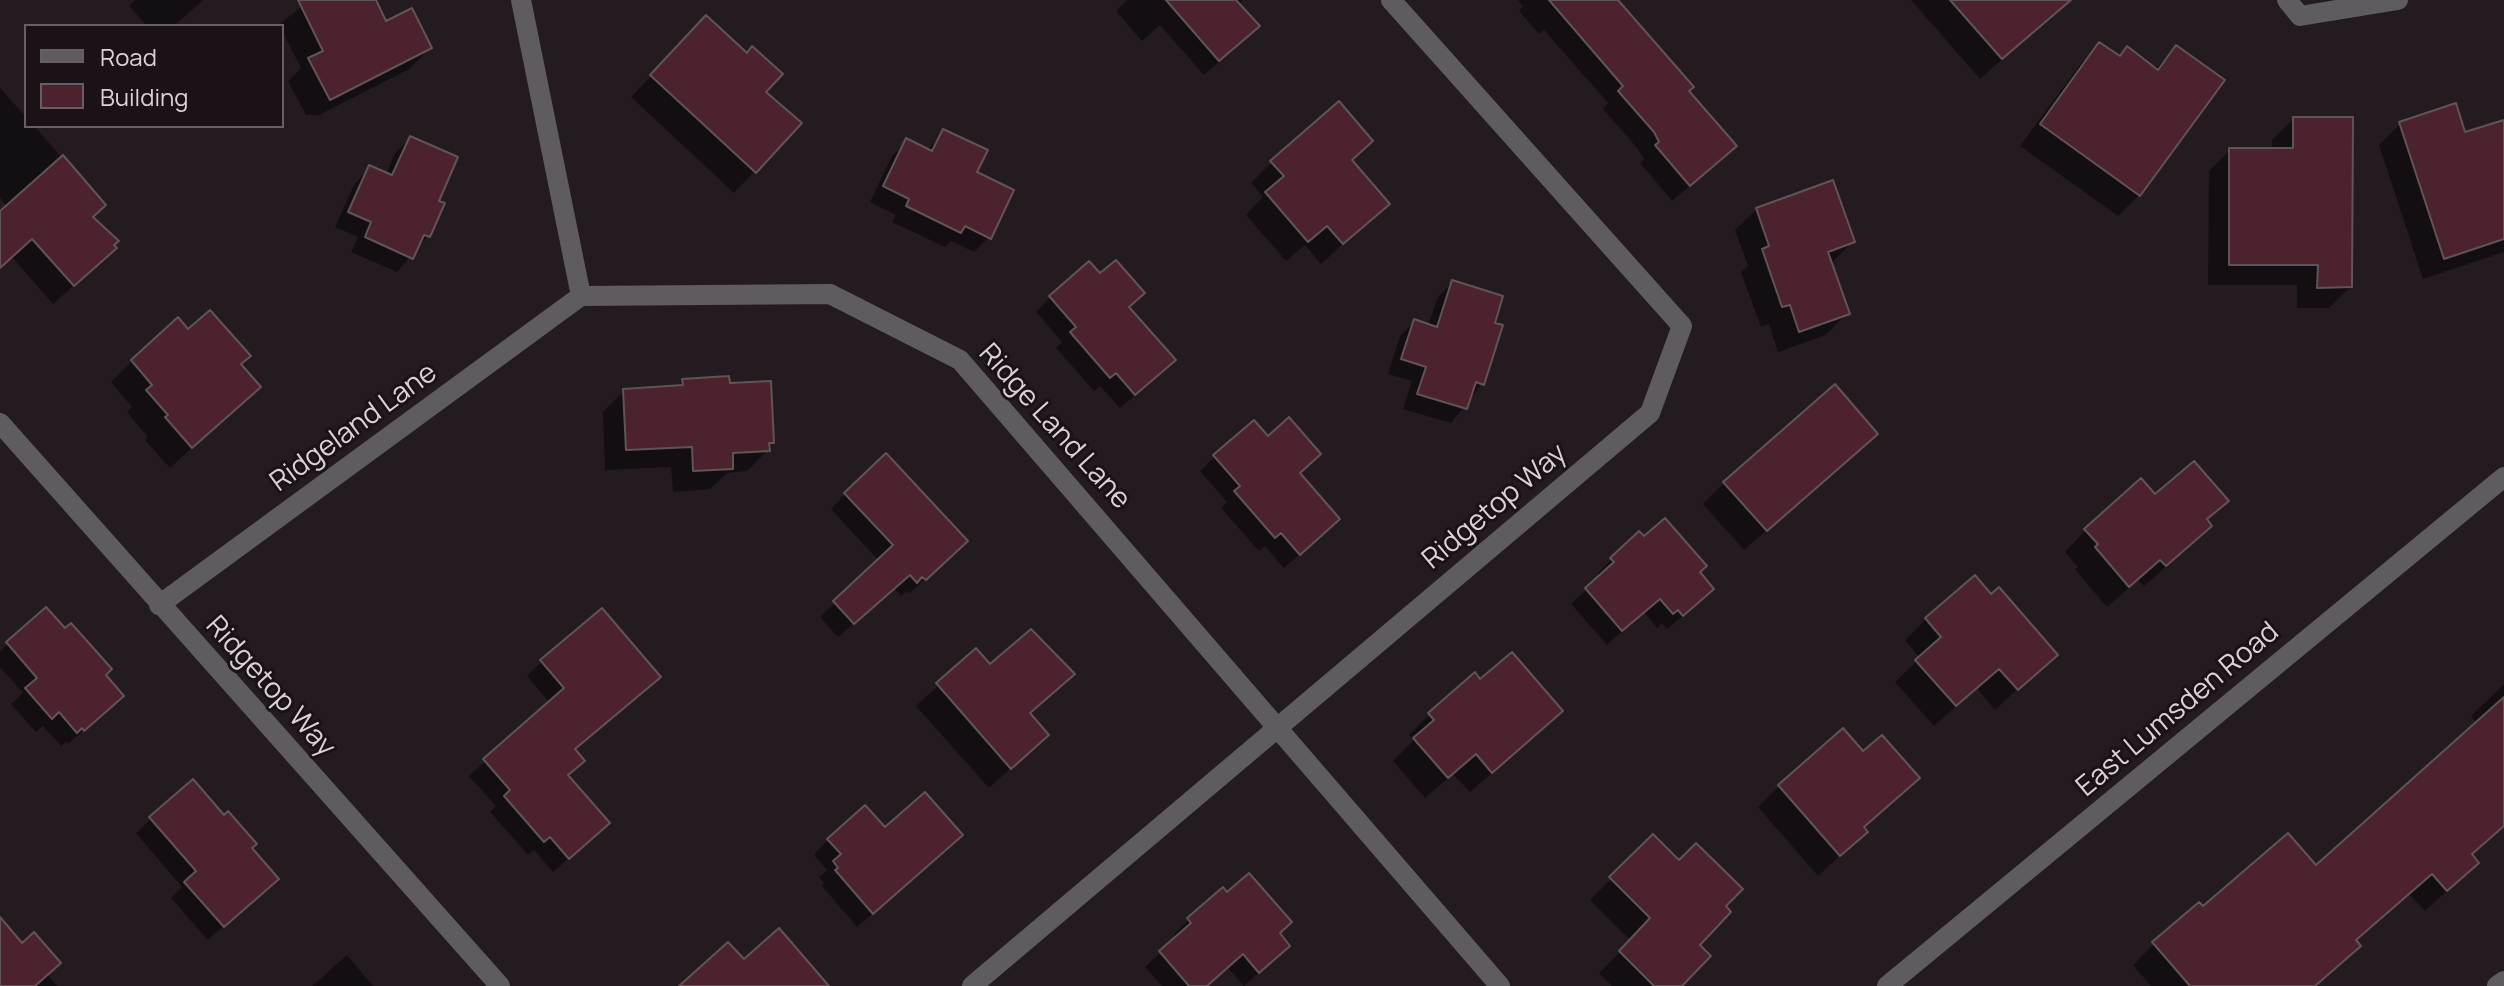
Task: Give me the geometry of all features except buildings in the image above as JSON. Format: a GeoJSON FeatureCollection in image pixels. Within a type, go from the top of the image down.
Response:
{"type":"FeatureCollection","features":[{"type":"Feature","properties":{"kind":"street"},"geometry":{"type":"LineString","coordinates":[[521,0],[581,296]]}},
{"type":"Feature","properties":{"kind":"street","name":"Ridgetop Way"},"geometry":{"type":"LineString","coordinates":[[972,986],[1650,413],[1682,326],[1391,0]]}},
{"type":"Feature","properties":{"kind":"street"},"geometry":{"type":"LineString","coordinates":[[2287,0],[2300,16],[2398,0]]}},
{"type":"Feature","properties":{"kind":"street","name":"Ridge Land Lane"},"geometry":{"type":"LineString","coordinates":[[581,296],[830,294],[960,360],[1279,726],[1500,986]]}},
{"type":"Feature","properties":{"kind":"street","name":"Ridgeland Lane"},"geometry":{"type":"LineString","coordinates":[[159,605],[581,296]]}},
{"type":"Feature","properties":{"kind":"street","name":"Ridgetop Way"},"geometry":{"type":"LineString","coordinates":[[0,423],[500,986]]}},
{"type":"Feature","properties":{"kind":"street","name":"East Lumsden Road"},"geometry":{"type":"LineString","coordinates":[[1887,986],[2504,477]]}},
{"type":"Feature","properties":{"kind":"street"},"geometry":{"type":"LineString","coordinates":[[2497,986],[2504,981]]}}]}
